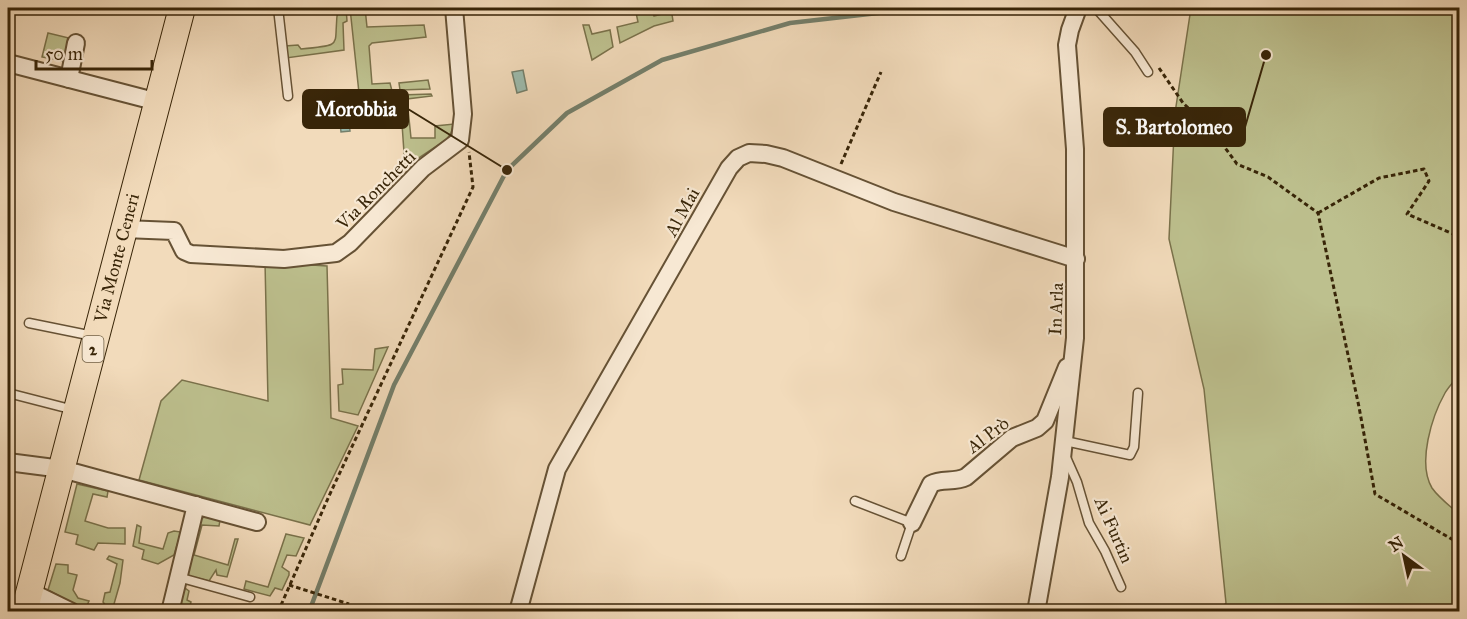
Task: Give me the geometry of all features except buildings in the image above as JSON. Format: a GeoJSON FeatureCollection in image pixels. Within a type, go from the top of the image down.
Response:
{"type":"FeatureCollection","features":[{"type":"Feature","properties":{"kind":"main road","name":"Via Monte Ceneri"},"geometry":{"type":"LineString","coordinates":[[26,601],[182,8]]}},
{"type":"Feature","properties":{"kind":"street"},"geometry":{"type":"LineString","coordinates":[[454,8],[463,114],[462,132]]}},
{"type":"Feature","properties":{"kind":"street","name":"In Arla"},"geometry":{"type":"LineString","coordinates":[[1036,612],[1064,446],[1075,338],[1075,149],[1067,45],[1078,8]]}},
{"type":"Feature","properties":{"kind":"street"},"geometry":{"type":"LineString","coordinates":[[69,79],[76,43]]}},
{"type":"Feature","properties":{"kind":"street"},"geometry":{"type":"LineString","coordinates":[[8,63],[158,102]]}},
{"type":"Feature","properties":{"kind":"street","name":"Via Ronchetti"},"geometry":{"type":"LineString","coordinates":[[124,229],[174,231],[184,251],[191,254],[284,259],[336,253],[370,224],[417,173],[458,143],[462,132]]}},
{"type":"Feature","properties":{"kind":"street","name":"Al Mai"},"geometry":{"type":"LineString","coordinates":[[518,612],[558,469],[729,168],[738,158],[756,152],[783,158],[894,202],[1076,260]]}},
{"type":"Feature","properties":{"kind":"street","name":"Al Prò"},"geometry":{"type":"LineString","coordinates":[[912,523],[931,484],[966,477],[1012,438],[1037,428],[1046,421],[1060,380],[1072,358]]}},
{"type":"Feature","properties":{"kind":"street"},"geometry":{"type":"LineString","coordinates":[[8,462],[62,469],[257,522]]}},
{"type":"Feature","properties":{"kind":"street"},"geometry":{"type":"LineString","coordinates":[[170,612],[196,505]]}},
{"type":"Feature","properties":{"kind":"street"},"geometry":{"type":"LineString","coordinates":[[26,601],[72,612]]}},
{"type":"Feature","properties":{"kind":"lane"},"geometry":{"type":"LineString","coordinates":[[278,8],[288,96]]}},
{"type":"Feature","properties":{"kind":"lane"},"geometry":{"type":"LineString","coordinates":[[1096,8],[1135,52],[1148,72]]}},
{"type":"Feature","properties":{"kind":"lane"},"geometry":{"type":"LineString","coordinates":[[29,323],[96,336]]}},
{"type":"Feature","properties":{"kind":"lane"},"geometry":{"type":"LineString","coordinates":[[8,393],[77,411]]}},
{"type":"Feature","properties":{"kind":"lane"},"geometry":{"type":"LineString","coordinates":[[1064,446],[1130,455],[1134,447],[1138,393]]}},
{"type":"Feature","properties":{"kind":"lane","name":"Ai Furtin"},"geometry":{"type":"LineString","coordinates":[[1064,446],[1089,523],[1121,587]]}},
{"type":"Feature","properties":{"kind":"lane"},"geometry":{"type":"LineString","coordinates":[[855,501],[912,523],[901,556]]}},
{"type":"Feature","properties":{"kind":"lane"},"geometry":{"type":"LineString","coordinates":[[178,577],[250,597]]}},
{"type":"Feature","properties":{"kind":"path"},"geometry":{"type":"LineString","coordinates":[[1135,52],[1146,54],[1162,72],[1183,103],[1215,134],[1237,164],[1268,177],[1318,213],[1375,494],[1460,544]]}},
{"type":"Feature","properties":{"kind":"path"},"geometry":{"type":"LineString","coordinates":[[835,178],[880,72]]}},
{"type":"Feature","properties":{"kind":"path"},"geometry":{"type":"LineString","coordinates":[[278,612],[473,187],[469,143],[462,132]]}},
{"type":"Feature","properties":{"kind":"path"},"geometry":{"type":"LineString","coordinates":[[1318,213],[1379,178],[1424,169],[1429,181],[1407,214],[1460,237]]}},
{"type":"Feature","properties":{"kind":"path"},"geometry":{"type":"LineString","coordinates":[[289,585],[349,604]]}},
{"type":"Feature","properties":{"kind":"green space"},"geometry":{"type":"Polygon","coordinates":[[[338,8],[346,8],[347,21],[343,23],[344,50],[286,58],[285,46],[298,45],[301,49],[331,44],[336,37],[338,8]]]}},
{"type":"Feature","properties":{"kind":"green space"},"geometry":{"type":"Polygon","coordinates":[[[350,8],[365,8],[367,27],[424,25],[426,37],[372,43],[369,46],[372,84],[390,83],[392,91],[359,93],[350,8]]]}},
{"type":"Feature","properties":{"kind":"green space"},"geometry":{"type":"Polygon","coordinates":[[[635,8],[651,8],[654,16],[666,13],[664,8],[671,8],[673,21],[654,26],[620,43],[617,27],[638,22],[635,8]]]}},
{"type":"Feature","properties":{"kind":"green space"},"geometry":{"type":"Polygon","coordinates":[[[1191,8],[1459,8],[1459,374],[1445,393],[1435,414],[1428,440],[1426,466],[1432,488],[1459,514],[1459,611],[1219,611],[1226,603],[1204,389],[1169,239],[1175,113],[1191,8]]]}},
{"type":"Feature","properties":{"kind":"green space"},"geometry":{"type":"Polygon","coordinates":[[[583,25],[589,25],[592,34],[610,30],[613,47],[592,60],[583,25]]]}},
{"type":"Feature","properties":{"kind":"green space"},"geometry":{"type":"Polygon","coordinates":[[[48,33],[73,39],[67,62],[42,57],[48,33]]]}},
{"type":"Feature","properties":{"kind":"green space"},"geometry":{"type":"Polygon","coordinates":[[[428,80],[430,89],[400,90],[399,83],[428,80]]]}},
{"type":"Feature","properties":{"kind":"green space"},"geometry":{"type":"Polygon","coordinates":[[[431,94],[432,96],[407,99],[411,138],[435,138],[435,126],[454,124],[451,133],[447,139],[405,167],[400,95],[431,94]]]}},
{"type":"Feature","properties":{"kind":"green space"},"geometry":{"type":"Polygon","coordinates":[[[265,262],[327,266],[331,418],[358,426],[310,525],[139,480],[161,401],[182,380],[268,401],[265,262]]]}},
{"type":"Feature","properties":{"kind":"green space"},"geometry":{"type":"Polygon","coordinates":[[[388,347],[358,415],[339,411],[338,385],[343,384],[342,369],[373,370],[375,349],[388,347]]]}},
{"type":"Feature","properties":{"kind":"green space"},"geometry":{"type":"Polygon","coordinates":[[[77,484],[108,491],[107,497],[93,494],[85,521],[108,528],[125,528],[125,544],[98,543],[94,550],[76,544],[78,535],[65,532],[77,484]]]}},
{"type":"Feature","properties":{"kind":"green space"},"geometry":{"type":"Polygon","coordinates":[[[207,516],[220,520],[219,526],[202,525],[194,555],[228,565],[235,539],[238,539],[227,577],[217,575],[216,570],[209,581],[185,575],[199,523],[207,516]]]}},
{"type":"Feature","properties":{"kind":"green space"},"geometry":{"type":"Polygon","coordinates":[[[137,525],[141,527],[139,543],[163,549],[168,533],[181,532],[174,555],[158,564],[142,559],[144,550],[133,546],[137,525]]]}},
{"type":"Feature","properties":{"kind":"green space"},"geometry":{"type":"Polygon","coordinates":[[[286,534],[304,538],[296,556],[287,555],[282,567],[289,572],[289,575],[282,590],[275,588],[270,596],[244,589],[246,581],[268,587],[286,534]]]}},
{"type":"Feature","properties":{"kind":"green space"},"geometry":{"type":"Polygon","coordinates":[[[109,556],[123,560],[120,583],[112,611],[105,611],[106,606],[103,602],[105,593],[110,592],[117,564],[107,559],[109,556]]]}},
{"type":"Feature","properties":{"kind":"green space"},"geometry":{"type":"Polygon","coordinates":[[[56,564],[68,565],[68,573],[77,575],[73,590],[78,598],[89,601],[85,610],[48,590],[56,564]]]}},
{"type":"Feature","properties":{"kind":"green space"},"geometry":{"type":"Polygon","coordinates":[[[185,588],[189,591],[187,600],[191,602],[189,611],[177,612],[185,588]]]}},
{"type":"Feature","properties":{"kind":"shaded area"},"geometry":{"type":"Polygon","coordinates":[[[523,70],[527,90],[517,93],[512,72],[523,70]]]}},
{"type":"Feature","properties":{"kind":"shaded area"},"geometry":{"type":"Polygon","coordinates":[[[339,114],[348,114],[350,131],[341,132],[339,114]]]}},
{"type":"Feature","properties":{"kind":"waterway"},"geometry":{"type":"LineString","coordinates":[[309,612],[394,385],[507,170],[567,113],[662,60],[790,23],[922,8]]}},
{"type":"Feature","properties":{"kind":"place","name":"S. Bartolomeo"},"geometry":{"type":"Point","coordinates":[1266,55]}},
{"type":"Feature","properties":{"kind":"place","name":"Morobbia"},"geometry":{"type":"Point","coordinates":[507,170]}}]}
